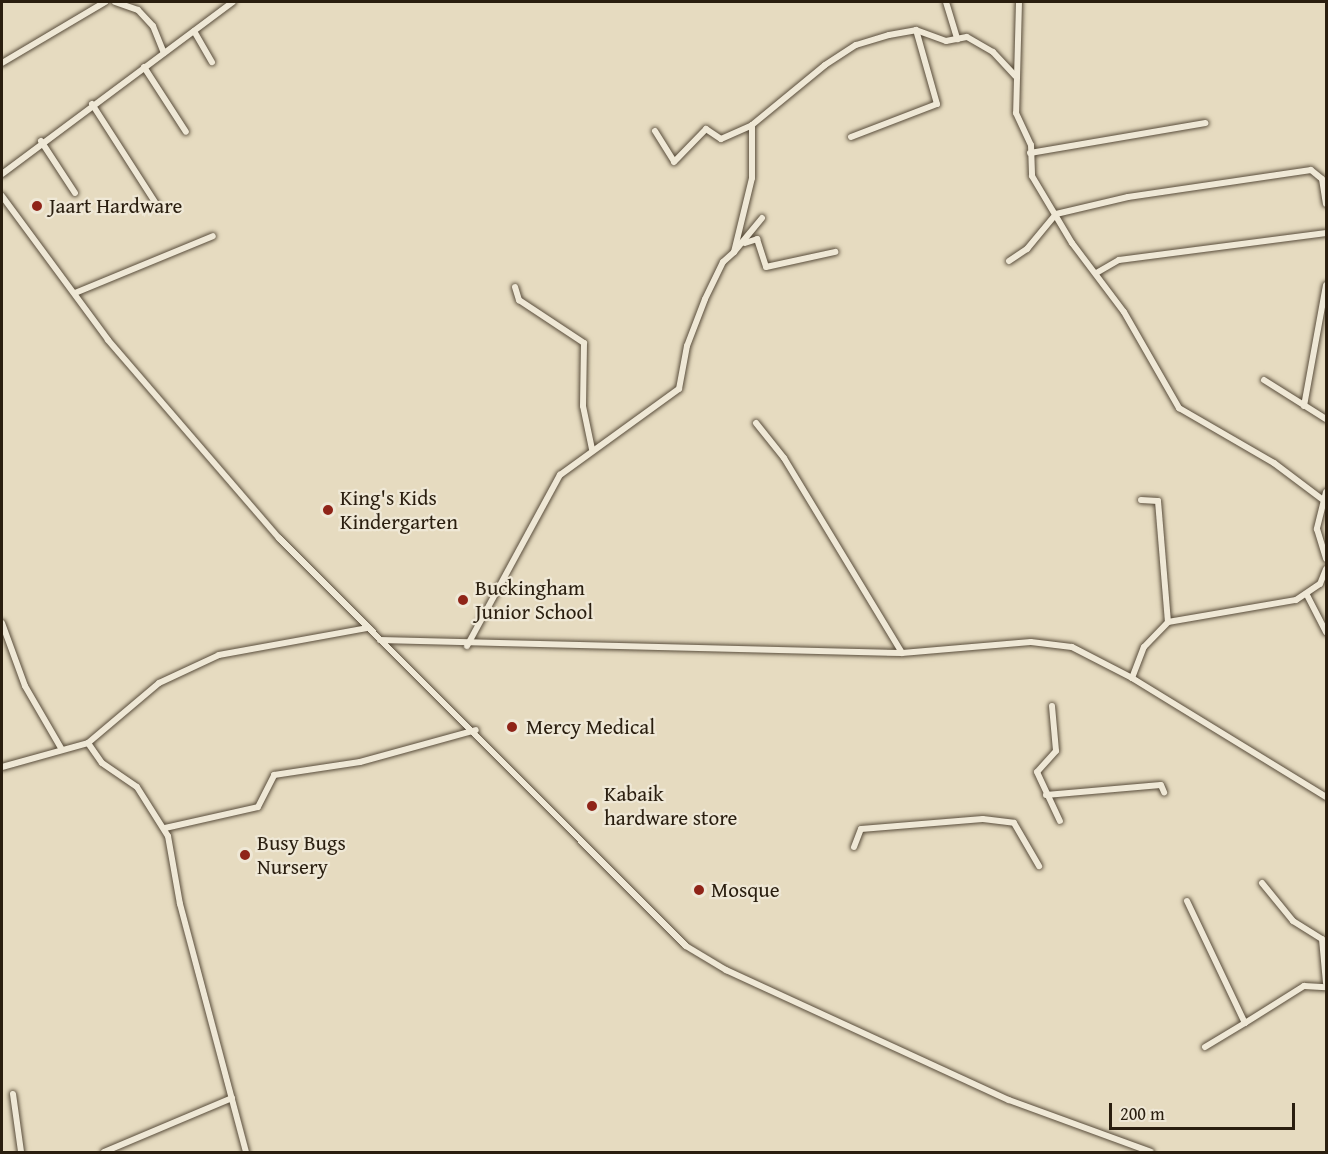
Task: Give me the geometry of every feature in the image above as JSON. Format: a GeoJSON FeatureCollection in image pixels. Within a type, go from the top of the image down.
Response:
{"type":"FeatureCollection","features":[{"type":"Feature","properties":{"kind":"street"},"geometry":{"type":"LineString","coordinates":[[2,63],[105,2]]}},
{"type":"Feature","properties":{"kind":"street"},"geometry":{"type":"LineString","coordinates":[[115,2],[138,10],[153,26],[164,53]]}},
{"type":"Feature","properties":{"kind":"street"},"geometry":{"type":"LineString","coordinates":[[2,174],[41,141],[233,2]]}},
{"type":"Feature","properties":{"kind":"street"},"geometry":{"type":"LineString","coordinates":[[946,2],[957,39]]}},
{"type":"Feature","properties":{"kind":"street"},"geometry":{"type":"LineString","coordinates":[[1019,2],[1015,76],[1016,113],[1030,153],[1032,176],[1098,272],[1179,408],[1274,463],[1322,499]]}},
{"type":"Feature","properties":{"kind":"street"},"geometry":{"type":"LineString","coordinates":[[851,138],[937,104],[916,30]]}},
{"type":"Feature","properties":{"kind":"street"},"geometry":{"type":"LineString","coordinates":[[655,131],[674,162],[706,129],[721,140],[752,125],[795,87],[856,45],[916,30],[946,41],[966,37],[993,52],[1015,76]]}},
{"type":"Feature","properties":{"kind":"street"},"geometry":{"type":"LineString","coordinates":[[194,31],[212,62]]}},
{"type":"Feature","properties":{"kind":"street"},"geometry":{"type":"LineString","coordinates":[[144,67],[186,132]]}},
{"type":"Feature","properties":{"kind":"street"},"geometry":{"type":"LineString","coordinates":[[92,104],[158,207]]}},
{"type":"Feature","properties":{"kind":"street"},"geometry":{"type":"LineString","coordinates":[[1030,153],[1205,123]]}},
{"type":"Feature","properties":{"kind":"street"},"geometry":{"type":"LineString","coordinates":[[734,252],[752,178],[752,125]]}},
{"type":"Feature","properties":{"kind":"street"},"geometry":{"type":"LineString","coordinates":[[41,141],[75,193]]}},
{"type":"Feature","properties":{"kind":"street"},"geometry":{"type":"LineString","coordinates":[[1009,261],[1027,249],[1056,214],[1128,197],[1311,170],[1322,179],[1326,204]]}},
{"type":"Feature","properties":{"kind":"street"},"geometry":{"type":"LineString","coordinates":[[2,196],[75,293],[217,470],[367,628],[476,730],[561,825],[687,946],[726,970],[1009,1100],[1150,1152]]}},
{"type":"Feature","properties":{"kind":"street"},"geometry":{"type":"LineString","coordinates":[[467,646],[560,475],[592,449],[679,389],[687,346],[723,262],[745,243],[762,218]]}},
{"type":"Feature","properties":{"kind":"street"},"geometry":{"type":"LineString","coordinates":[[1098,272],[1119,260],[1326,233]]}},
{"type":"Feature","properties":{"kind":"street"},"geometry":{"type":"LineString","coordinates":[[75,293],[213,236]]}},
{"type":"Feature","properties":{"kind":"street"},"geometry":{"type":"LineString","coordinates":[[745,243],[757,240],[766,267],[835,252]]}},
{"type":"Feature","properties":{"kind":"street"},"geometry":{"type":"LineString","coordinates":[[1304,406],[1326,285]]}},
{"type":"Feature","properties":{"kind":"street"},"geometry":{"type":"LineString","coordinates":[[514,287],[519,300],[584,343],[583,406],[592,449]]}},
{"type":"Feature","properties":{"kind":"street"},"geometry":{"type":"LineString","coordinates":[[1264,380],[1326,419]]}},
{"type":"Feature","properties":{"kind":"street"},"geometry":{"type":"LineString","coordinates":[[756,423],[784,458],[902,653]]}},
{"type":"Feature","properties":{"kind":"street"},"geometry":{"type":"LineString","coordinates":[[1326,492],[1322,499],[1317,538],[1326,557]]}},
{"type":"Feature","properties":{"kind":"street"},"geometry":{"type":"LineString","coordinates":[[1140,500],[1158,501],[1168,622]]}},
{"type":"Feature","properties":{"kind":"street"},"geometry":{"type":"LineString","coordinates":[[1132,678],[1144,647],[1168,622],[1249,612],[1307,595],[1326,569]]}},
{"type":"Feature","properties":{"kind":"street"},"geometry":{"type":"LineString","coordinates":[[1307,595],[1326,632]]}},
{"type":"Feature","properties":{"kind":"street"},"geometry":{"type":"LineString","coordinates":[[2,623],[25,686],[61,748]]}},
{"type":"Feature","properties":{"kind":"street"},"geometry":{"type":"LineString","coordinates":[[2,767],[61,748],[87,743],[159,683],[190,666],[219,655],[367,628]]}},
{"type":"Feature","properties":{"kind":"street"},"geometry":{"type":"LineString","coordinates":[[379,640],[467,646],[902,653],[1030,642],[1072,647],[1132,678],[1326,797]]}},
{"type":"Feature","properties":{"kind":"street"},"geometry":{"type":"LineString","coordinates":[[1052,706],[1056,750],[1037,772],[1060,821]]}},
{"type":"Feature","properties":{"kind":"street"},"geometry":{"type":"LineString","coordinates":[[165,828],[258,807],[274,775],[360,762],[476,730]]}},
{"type":"Feature","properties":{"kind":"street"},"geometry":{"type":"LineString","coordinates":[[87,743],[102,763],[137,787],[165,828],[246,1152]]}},
{"type":"Feature","properties":{"kind":"street"},"geometry":{"type":"LineString","coordinates":[[1046,795],[1161,785],[1164,792]]}},
{"type":"Feature","properties":{"kind":"street"},"geometry":{"type":"LineString","coordinates":[[854,847],[861,830],[983,819],[1014,823],[1039,866]]}},
{"type":"Feature","properties":{"kind":"street"},"geometry":{"type":"LineString","coordinates":[[1205,1047],[1304,986],[1326,985],[1324,940],[1293,921],[1262,883]]}},
{"type":"Feature","properties":{"kind":"street"},"geometry":{"type":"LineString","coordinates":[[1186,901],[1245,1023]]}},
{"type":"Feature","properties":{"kind":"street"},"geometry":{"type":"LineString","coordinates":[[13,1094],[21,1152]]}},
{"type":"Feature","properties":{"kind":"street"},"geometry":{"type":"LineString","coordinates":[[104,1152],[232,1098]]}},
{"type":"Feature","properties":{"kind":"place","name":"Jaart Hardware"},"geometry":{"type":"Point","coordinates":[37,206]}},
{"type":"Feature","properties":{"kind":"place","name":"King's Kids Kindergarten"},"geometry":{"type":"Point","coordinates":[328,510]}},
{"type":"Feature","properties":{"kind":"place","name":"Buckingham Junior School"},"geometry":{"type":"Point","coordinates":[463,600]}},
{"type":"Feature","properties":{"kind":"place","name":"Mercy Medical"},"geometry":{"type":"Point","coordinates":[512,727]}},
{"type":"Feature","properties":{"kind":"place","name":"Kabaik hardware store"},"geometry":{"type":"Point","coordinates":[592,806]}},
{"type":"Feature","properties":{"kind":"place","name":"Busy Bugs Nursery"},"geometry":{"type":"Point","coordinates":[245,855]}},
{"type":"Feature","properties":{"kind":"place","name":"Mosque"},"geometry":{"type":"Point","coordinates":[699,890]}}]}
